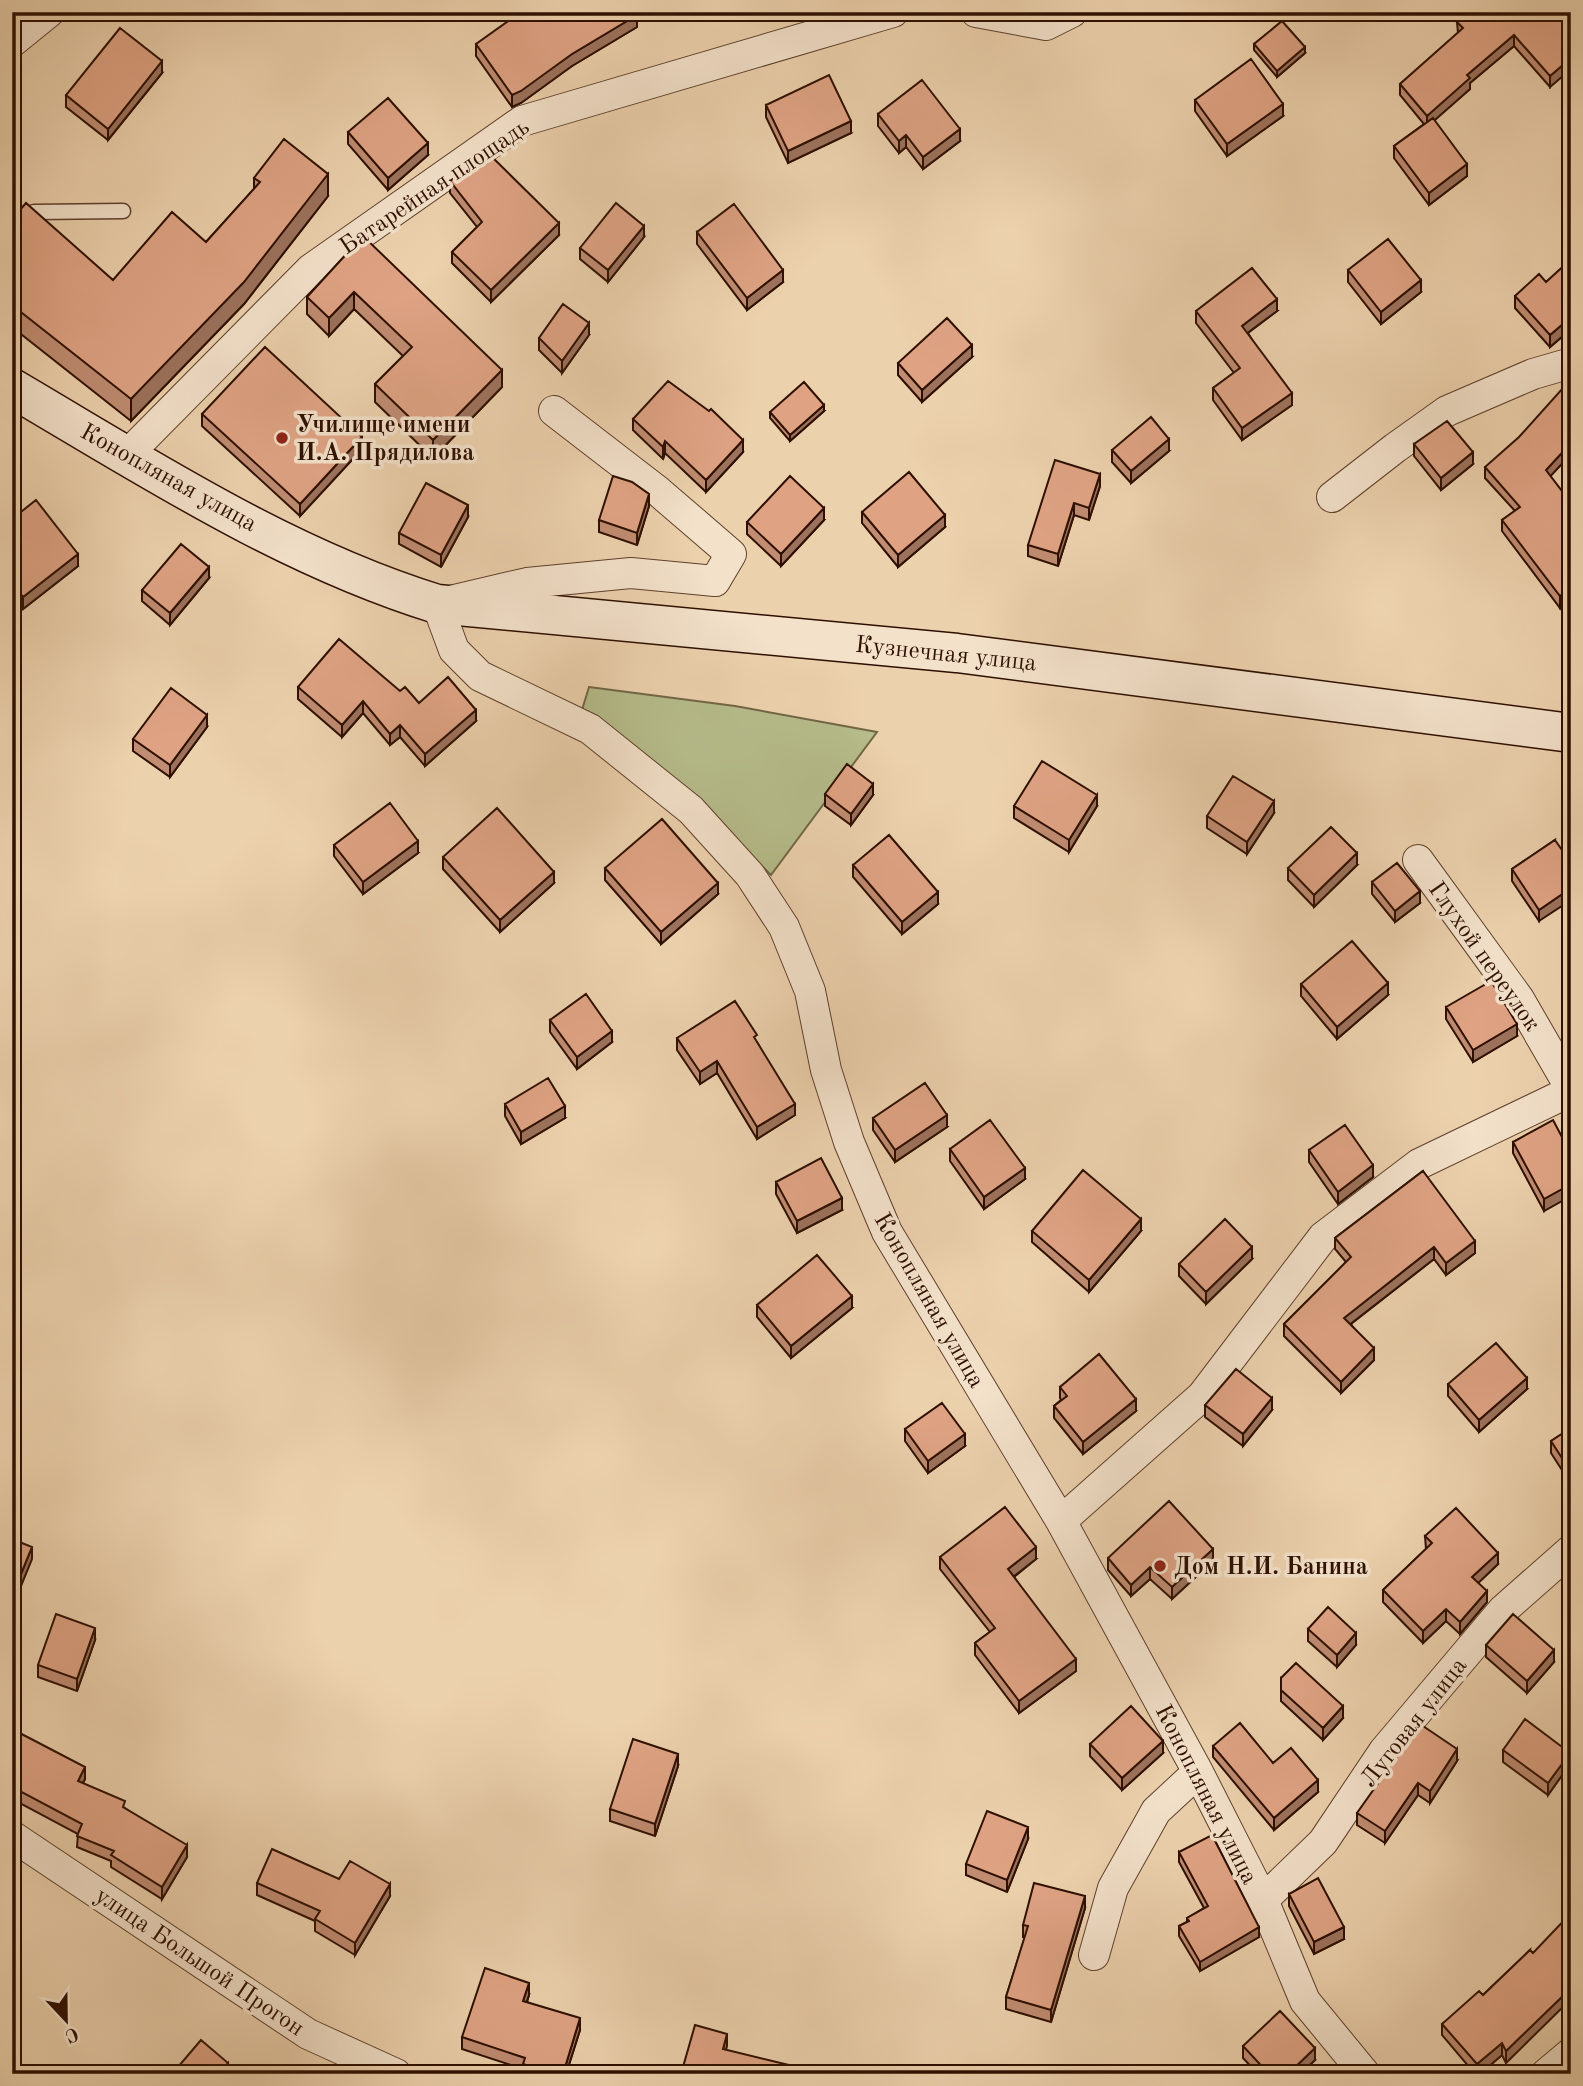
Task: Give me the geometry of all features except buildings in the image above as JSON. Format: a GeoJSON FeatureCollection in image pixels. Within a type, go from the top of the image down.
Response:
{"type":"FeatureCollection","features":[{"type":"Feature","properties":{"kind":"main road","name":"Конопляная улица"},"geometry":{"type":"LineString","coordinates":[[12,388],[211,503],[327,563]]}},
{"type":"Feature","properties":{"kind":"main road","name":"Кузнечная улица"},"geometry":{"type":"LineString","coordinates":[[327,563],[386,588],[437,604],[957,653],[1571,733]]}},
{"type":"Feature","properties":{"kind":"street"},"geometry":{"type":"LineString","coordinates":[[12,42],[49,12]]}},
{"type":"Feature","properties":{"kind":"street","name":"Батарейная площадь"},"geometry":{"type":"LineString","coordinates":[[127,455],[311,269],[522,121],[893,12]]}},
{"type":"Feature","properties":{"kind":"street"},"geometry":{"type":"LineString","coordinates":[[976,12],[1046,25],[1072,12]]}},
{"type":"Feature","properties":{"kind":"street"},"geometry":{"type":"LineString","coordinates":[[1332,497],[1447,411],[1533,374],[1571,363]]}},
{"type":"Feature","properties":{"kind":"street"},"geometry":{"type":"LineString","coordinates":[[437,604],[527,583],[631,573],[715,581],[726,563],[731,554],[659,492],[554,411]]}},
{"type":"Feature","properties":{"kind":"street","name":"Конопляная улица"},"geometry":{"type":"LineString","coordinates":[[437,604],[454,650],[480,676],[590,729],[691,810],[750,875],[784,928],[810,991],[826,1070],[849,1142],[887,1232],[1061,1521],[1198,1772],[1263,1900],[1305,2001],[1365,2074]]}},
{"type":"Feature","properties":{"kind":"street","name":"Глухой переулок"},"geometry":{"type":"LineString","coordinates":[[1418,860],[1519,999],[1571,1090]]}},
{"type":"Feature","properties":{"kind":"street"},"geometry":{"type":"LineString","coordinates":[[1061,1521],[1202,1396],[1323,1237],[1419,1164],[1571,1090]]}},
{"type":"Feature","properties":{"kind":"street","name":"Луговая улица"},"geometry":{"type":"LineString","coordinates":[[1263,1900],[1323,1842],[1384,1751],[1503,1610],[1571,1550]]}},
{"type":"Feature","properties":{"kind":"street"},"geometry":{"type":"LineString","coordinates":[[1094,1955],[1112,1888],[1156,1811],[1198,1772]]}},
{"type":"Feature","properties":{"kind":"street","name":"улица Большой Прогон"},"geometry":{"type":"LineString","coordinates":[[12,1836],[308,2034],[396,2074]]}},
{"type":"Feature","properties":{"kind":"street"},"geometry":{"type":"LineString","coordinates":[[1546,2074],[1571,2053]]}},
{"type":"Feature","properties":{"kind":"lane"},"geometry":{"type":"LineString","coordinates":[[12,219],[34,212],[123,211]]}},
{"type":"Feature","properties":{"kind":"green space"},"geometry":{"type":"Polygon","coordinates":[[[589,687],[735,706],[877,732],[771,875],[695,800],[582,710],[589,687]]]}},
{"type":"Feature","properties":{"kind":"place","name":"Училище имени И.А. Прядилова"},"geometry":{"type":"Point","coordinates":[282,438]}},
{"type":"Feature","properties":{"kind":"place","name":"Дом Н.И. Банина"},"geometry":{"type":"Point","coordinates":[1160,1566]}}]}
